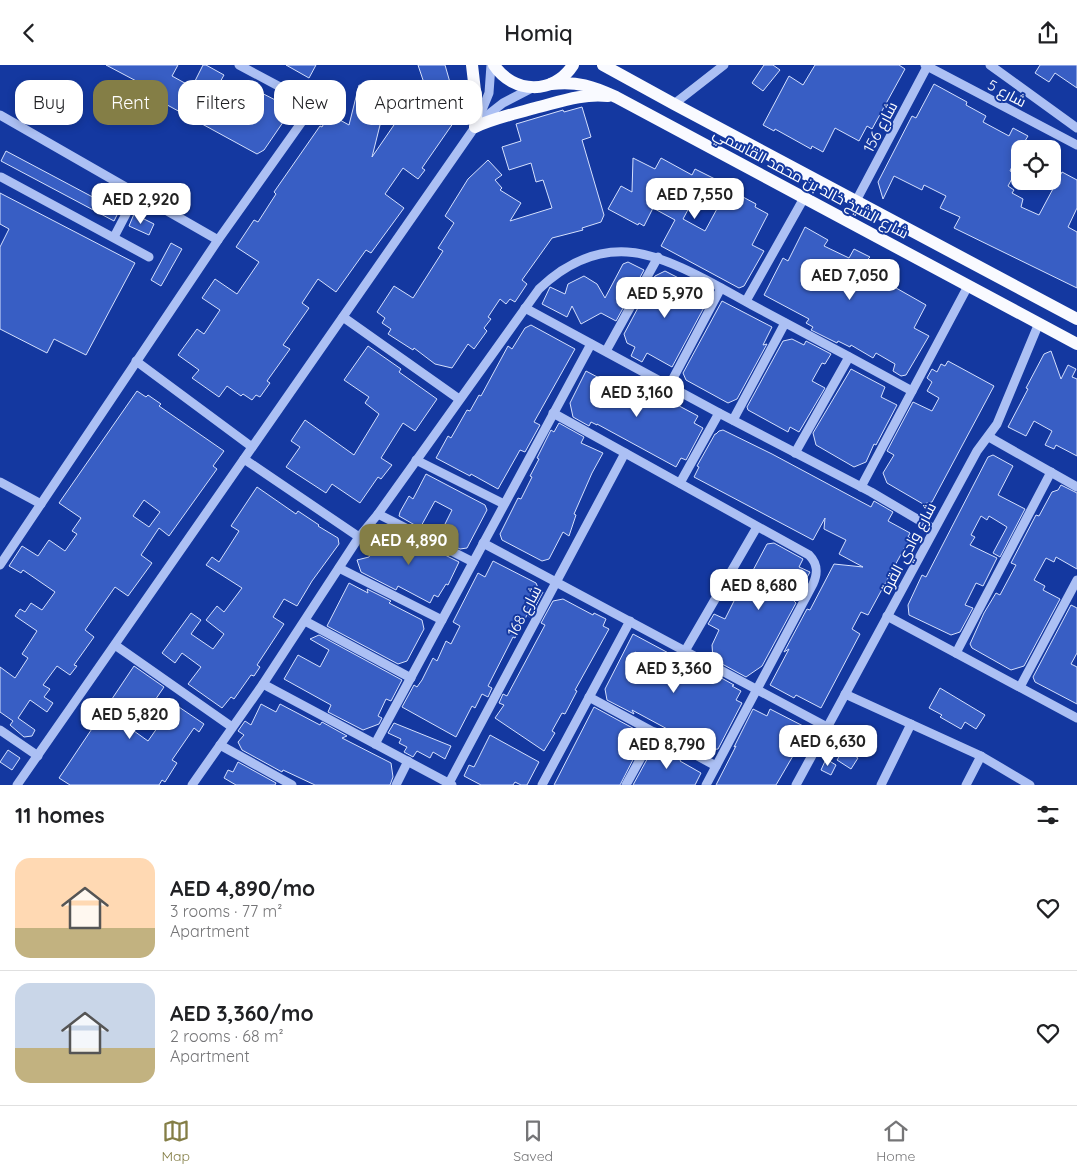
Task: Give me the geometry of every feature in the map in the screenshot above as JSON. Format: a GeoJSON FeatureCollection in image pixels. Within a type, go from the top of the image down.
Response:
{"type":"FeatureCollection","features":[{"type":"Feature","properties":{"kind":"main road"},"geometry":{"type":"LineString","coordinates":[[472,65],[477,108],[475,127],[503,116],[581,97],[616,97]]}},
{"type":"Feature","properties":{"kind":"main road"},"geometry":{"type":"LineString","coordinates":[[492,65],[512,83],[533,88],[551,84],[564,77],[573,65]]}},
{"type":"Feature","properties":{"kind":"main road","name":"شارع الشيخ خالد بن محمد القاسمي"},"geometry":{"type":"LineString","coordinates":[[603,65],[1077,319]]}},
{"type":"Feature","properties":{"kind":"main road"},"geometry":{"type":"LineString","coordinates":[[622,65],[635,82]]}},
{"type":"Feature","properties":{"kind":"main road","name":"شارع الشيخ خالد بن محمد القاسمي"},"geometry":{"type":"LineString","coordinates":[[551,84],[583,84],[616,97],[1077,344]]}},
{"type":"Feature","properties":{"kind":"street"},"geometry":{"type":"LineString","coordinates":[[0,565],[218,240],[306,116],[306,108],[303,101],[297,96],[239,65]]}},
{"type":"Feature","properties":{"kind":"street"},"geometry":{"type":"LineString","coordinates":[[475,127],[489,93],[492,65]]}},
{"type":"Feature","properties":{"kind":"street"},"geometry":{"type":"LineString","coordinates":[[674,104],[724,65]]}},
{"type":"Feature","properties":{"kind":"street","name":"شارع 5"},"geometry":{"type":"LineString","coordinates":[[926,65],[1077,145]]}},
{"type":"Feature","properties":{"kind":"street","name":"شارع 156"},"geometry":{"type":"LineString","coordinates":[[856,201],[926,65]]}},
{"type":"Feature","properties":{"kind":"street"},"geometry":{"type":"LineString","coordinates":[[990,65],[1077,128]]}},
{"type":"Feature","properties":{"kind":"street"},"geometry":{"type":"LineString","coordinates":[[18,785],[475,127],[498,106],[533,88]]}},
{"type":"Feature","properties":{"kind":"street"},"geometry":{"type":"LineString","coordinates":[[0,115],[218,240]]}},
{"type":"Feature","properties":{"kind":"street"},"geometry":{"type":"LineString","coordinates":[[1,177],[149,257]]}},
{"type":"Feature","properties":{"kind":"street"},"geometry":{"type":"LineString","coordinates":[[114,237],[137,193]]}},
{"type":"Feature","properties":{"kind":"street"},"geometry":{"type":"LineString","coordinates":[[746,301],[804,198]]}},
{"type":"Feature","properties":{"kind":"street"},"geometry":{"type":"LineString","coordinates":[[192,785],[264,684],[359,537],[378,514],[525,308],[550,277],[578,260],[610,252],[626,251],[658,257],[746,301],[912,391]]}},
{"type":"Feature","properties":{"kind":"street"},"geometry":{"type":"LineString","coordinates":[[606,351],[658,257]]}},
{"type":"Feature","properties":{"kind":"street"},"geometry":{"type":"LineString","coordinates":[[862,487],[968,285]]}},
{"type":"Feature","properties":{"kind":"street"},"geometry":{"type":"LineString","coordinates":[[669,386],[721,288]]}},
{"type":"Feature","properties":{"kind":"street"},"geometry":{"type":"LineString","coordinates":[[525,308],[719,413],[862,487],[934,529]]}},
{"type":"Feature","properties":{"kind":"street"},"geometry":{"type":"LineString","coordinates":[[343,317],[459,399]]}},
{"type":"Feature","properties":{"kind":"street"},"geometry":{"type":"LineString","coordinates":[[733,420],[785,323]]}},
{"type":"Feature","properties":{"kind":"street","name":"شارع وادي القرة"},"geometry":{"type":"LineString","coordinates":[[796,785],[977,451],[997,424],[1039,323]]}},
{"type":"Feature","properties":{"kind":"street"},"geometry":{"type":"LineString","coordinates":[[375,744],[591,343]]}},
{"type":"Feature","properties":{"kind":"street"},"geometry":{"type":"LineString","coordinates":[[795,453],[849,357]]}},
{"type":"Feature","properties":{"kind":"street"},"geometry":{"type":"LineString","coordinates":[[136,361],[252,447]]}},
{"type":"Feature","properties":{"kind":"street"},"geometry":{"type":"LineString","coordinates":[[553,413],[809,555],[813,559],[817,572],[813,584],[706,785]]}},
{"type":"Feature","properties":{"kind":"street"},"geometry":{"type":"LineString","coordinates":[[680,483],[719,413]]}},
{"type":"Feature","properties":{"kind":"street"},"geometry":{"type":"LineString","coordinates":[[988,437],[1077,487]]}},
{"type":"Feature","properties":{"kind":"street","name":"شارع 168"},"geometry":{"type":"LineString","coordinates":[[451,784],[625,453]]}},
{"type":"Feature","properties":{"kind":"street"},"geometry":{"type":"LineString","coordinates":[[244,459],[359,537]]}},
{"type":"Feature","properties":{"kind":"street"},"geometry":{"type":"LineString","coordinates":[[416,460],[504,504]]}},
{"type":"Feature","properties":{"kind":"street"},"geometry":{"type":"LineString","coordinates":[[956,653],[1051,472]]}},
{"type":"Feature","properties":{"kind":"street"},"geometry":{"type":"LineString","coordinates":[[0,482],[41,504]]}},
{"type":"Feature","properties":{"kind":"street"},"geometry":{"type":"LineString","coordinates":[[378,514],[473,562]]}},
{"type":"Feature","properties":{"kind":"street"},"geometry":{"type":"LineString","coordinates":[[685,651],[756,527]]}},
{"type":"Feature","properties":{"kind":"street"},"geometry":{"type":"LineString","coordinates":[[483,543],[827,727]]}},
{"type":"Feature","properties":{"kind":"street"},"geometry":{"type":"LineString","coordinates":[[339,567],[442,620]]}},
{"type":"Feature","properties":{"kind":"street"},"geometry":{"type":"LineString","coordinates":[[1020,687],[1077,580]]}},
{"type":"Feature","properties":{"kind":"street"},"geometry":{"type":"LineString","coordinates":[[887,616],[1077,717]]}},
{"type":"Feature","properties":{"kind":"street"},"geometry":{"type":"LineString","coordinates":[[305,621],[411,678]]}},
{"type":"Feature","properties":{"kind":"street"},"geometry":{"type":"LineString","coordinates":[[542,785],[630,621]]}},
{"type":"Feature","properties":{"kind":"street"},"geometry":{"type":"LineString","coordinates":[[115,645],[232,727]]}},
{"type":"Feature","properties":{"kind":"street"},"geometry":{"type":"LineString","coordinates":[[264,684],[451,784]]}},
{"type":"Feature","properties":{"kind":"street"},"geometry":{"type":"LineString","coordinates":[[845,694],[981,756],[1030,785]]}},
{"type":"Feature","properties":{"kind":"street"},"geometry":{"type":"LineString","coordinates":[[589,697],[716,766]]}},
{"type":"Feature","properties":{"kind":"street"},"geometry":{"type":"LineString","coordinates":[[881,785],[911,724]]}},
{"type":"Feature","properties":{"kind":"street"},"geometry":{"type":"LineString","coordinates":[[0,730],[38,756]]}},
{"type":"Feature","properties":{"kind":"street"},"geometry":{"type":"LineString","coordinates":[[626,785],[655,732]]}},
{"type":"Feature","properties":{"kind":"street"},"geometry":{"type":"LineString","coordinates":[[220,745],[292,785]]}},
{"type":"Feature","properties":{"kind":"street"},"geometry":{"type":"LineString","coordinates":[[966,785],[981,756]]}},
{"type":"Feature","properties":{"kind":"street"},"geometry":{"type":"LineString","coordinates":[[396,785],[408,761]]}},
{"type":"Feature","properties":{"kind":"building"},"geometry":{"type":"Polygon","coordinates":[[[106,65],[178,65],[172,76],[179,80],[178,111],[168,105],[168,80],[134,80],[106,65]]]}},
{"type":"Feature","properties":{"kind":"building"},"geometry":{"type":"Polygon","coordinates":[[[203,65],[224,75],[221,80],[196,80],[203,65]]]}},
{"type":"Feature","properties":{"kind":"building"},"geometry":{"type":"Polygon","coordinates":[[[286,65],[316,65],[309,78],[286,65]]]}},
{"type":"Feature","properties":{"kind":"building"},"geometry":{"type":"Polygon","coordinates":[[[418,65],[445,65],[449,80],[423,80],[418,65]]]}},
{"type":"Feature","properties":{"kind":"building"},"geometry":{"type":"Polygon","coordinates":[[[764,65],[773,65],[780,70],[763,91],[752,83],[764,65]]]}},
{"type":"Feature","properties":{"kind":"building"},"geometry":{"type":"Polygon","coordinates":[[[815,65],[899,65],[905,69],[872,129],[867,126],[859,141],[835,128],[823,152],[812,146],[811,149],[775,129],[774,131],[763,125],[789,76],[803,85],[815,65]]]}},
{"type":"Feature","properties":{"kind":"building"},"geometry":{"type":"Polygon","coordinates":[[[1040,65],[1077,65],[1077,88],[1055,73],[1049,82],[1035,73],[1040,65]]]}},
{"type":"Feature","properties":{"kind":"building"},"geometry":{"type":"Polygon","coordinates":[[[934,84],[967,102],[966,105],[986,116],[983,122],[1009,136],[1013,128],[1028,136],[1026,140],[1011,140],[1011,180],[1008,186],[1011,190],[1014,190],[1012,193],[1023,199],[1021,207],[1039,215],[1052,190],[1061,190],[1062,172],[1077,180],[1077,208],[1068,227],[1077,232],[1077,288],[954,228],[960,217],[940,208],[946,196],[924,185],[922,190],[894,176],[883,199],[878,182],[912,116],[916,118],[934,84]]]}},
{"type":"Feature","properties":{"kind":"building"},"geometry":{"type":"Polygon","coordinates":[[[264,94],[274,99],[274,125],[281,125],[264,150],[257,154],[204,125],[264,125],[264,94]]]}},
{"type":"Feature","properties":{"kind":"building"},"geometry":{"type":"Polygon","coordinates":[[[356,97],[356,125],[380,125],[372,157],[394,125],[452,125],[422,168],[425,170],[418,179],[403,168],[385,194],[404,208],[371,253],[366,250],[336,292],[318,279],[302,303],[309,308],[283,345],[290,349],[267,381],[270,383],[260,397],[256,395],[252,400],[243,394],[241,396],[227,386],[219,397],[192,378],[199,370],[178,355],[197,329],[204,334],[220,310],[202,298],[215,279],[237,294],[259,262],[236,247],[254,220],[258,222],[276,194],[274,192],[320,126],[346,125],[346,123],[349,125],[356,97]]]}},
{"type":"Feature","properties":{"kind":"building"},"geometry":{"type":"Polygon","coordinates":[[[582,107],[591,137],[582,140],[604,215],[601,222],[582,228],[583,230],[552,238],[522,280],[527,284],[515,302],[510,299],[506,304],[500,299],[488,317],[491,319],[484,328],[487,331],[474,349],[468,344],[452,368],[435,364],[414,348],[413,350],[388,334],[391,329],[382,323],[385,318],[377,312],[394,286],[413,298],[443,251],[438,248],[454,223],[445,216],[468,179],[488,160],[502,175],[495,180],[502,188],[500,190],[521,203],[510,221],[552,208],[543,180],[536,182],[531,163],[509,170],[502,147],[521,141],[516,124],[563,110],[564,112],[582,107]]]}},
{"type":"Feature","properties":{"kind":"building"},"geometry":{"type":"Polygon","coordinates":[[[6,151],[119,211],[114,221],[1,161],[6,151]]]}},
{"type":"Feature","properties":{"kind":"building"},"geometry":{"type":"Polygon","coordinates":[[[633,158],[655,169],[661,158],[692,175],[695,169],[721,182],[714,197],[699,189],[683,219],[705,231],[725,194],[740,202],[743,197],[756,204],[755,207],[768,214],[752,245],[764,251],[744,286],[739,288],[661,246],[675,220],[653,208],[644,226],[639,223],[638,225],[608,209],[621,186],[632,192],[633,158]]]}},
{"type":"Feature","properties":{"kind":"building"},"geometry":{"type":"Polygon","coordinates":[[[0,193],[135,263],[86,355],[54,339],[47,353],[0,329],[0,247],[9,229],[0,224],[0,193]]]}},
{"type":"Feature","properties":{"kind":"building"},"geometry":{"type":"Polygon","coordinates":[[[134,214],[154,224],[149,235],[129,226],[134,214]]]}},
{"type":"Feature","properties":{"kind":"building"},"geometry":{"type":"Polygon","coordinates":[[[805,227],[828,240],[824,246],[849,258],[854,249],[870,257],[868,259],[888,270],[882,280],[926,305],[914,328],[929,336],[906,375],[901,376],[893,371],[895,364],[876,353],[873,358],[851,345],[850,347],[838,341],[837,343],[811,330],[813,327],[806,323],[809,319],[764,295],[783,258],[788,261],[805,227]]]}},
{"type":"Feature","properties":{"kind":"building"},"geometry":{"type":"Polygon","coordinates":[[[171,243],[182,249],[161,286],[151,280],[171,243]]]}},
{"type":"Feature","properties":{"kind":"building"},"geometry":{"type":"Polygon","coordinates":[[[628,262],[644,270],[616,321],[601,313],[581,324],[572,306],[567,317],[542,304],[550,287],[565,294],[568,284],[584,276],[597,284],[605,298],[623,264],[628,262]]]}},
{"type":"Feature","properties":{"kind":"building"},"geometry":{"type":"Polygon","coordinates":[[[665,271],[704,291],[708,300],[672,367],[647,353],[642,362],[631,356],[635,347],[627,343],[624,334],[655,276],[665,271]]]}},
{"type":"Feature","properties":{"kind":"building"},"geometry":{"type":"Polygon","coordinates":[[[722,301],[772,327],[763,345],[767,344],[737,399],[728,403],[686,380],[683,373],[722,301]]]}},
{"type":"Feature","properties":{"kind":"building"},"geometry":{"type":"Polygon","coordinates":[[[531,325],[575,349],[534,422],[540,425],[525,452],[520,450],[498,489],[436,458],[448,436],[451,438],[467,410],[470,411],[479,395],[481,396],[508,346],[512,349],[525,328],[531,325]]]}},
{"type":"Feature","properties":{"kind":"building"},"geometry":{"type":"Polygon","coordinates":[[[792,339],[804,345],[806,341],[831,354],[825,364],[822,363],[812,381],[825,388],[799,432],[790,427],[788,432],[748,410],[747,407],[783,341],[792,339]]]}},
{"type":"Feature","properties":{"kind":"building"},"geometry":{"type":"Polygon","coordinates":[[[368,346],[401,369],[399,372],[437,399],[415,431],[403,423],[381,458],[392,465],[381,479],[378,477],[360,503],[332,484],[326,493],[286,467],[300,447],[291,441],[305,420],[354,455],[379,414],[365,403],[369,397],[344,380],[368,346]]]}},
{"type":"Feature","properties":{"kind":"building"},"geometry":{"type":"Polygon","coordinates":[[[1051,351],[1061,379],[1068,365],[1076,369],[1072,377],[1077,379],[1077,456],[1056,445],[1054,449],[1045,445],[1052,431],[1034,421],[1026,436],[1008,427],[1044,354],[1051,351]]]}},
{"type":"Feature","properties":{"kind":"building"},"geometry":{"type":"Polygon","coordinates":[[[948,361],[994,386],[932,502],[923,504],[887,483],[883,473],[894,455],[887,451],[913,402],[932,411],[939,398],[927,391],[932,382],[927,378],[932,369],[937,372],[941,364],[945,366],[948,361]]]}},
{"type":"Feature","properties":{"kind":"building"},"geometry":{"type":"Polygon","coordinates":[[[851,369],[885,387],[881,397],[897,405],[876,445],[874,444],[866,462],[854,467],[816,445],[813,433],[851,369]]]}},
{"type":"Feature","properties":{"kind":"building"},"geometry":{"type":"Polygon","coordinates":[[[586,371],[620,389],[621,386],[649,401],[653,392],[698,416],[694,423],[703,428],[686,460],[681,458],[676,467],[597,424],[591,422],[589,426],[573,417],[570,403],[586,371]]]}},
{"type":"Feature","properties":{"kind":"building"},"geometry":{"type":"Polygon","coordinates":[[[137,391],[146,397],[148,395],[161,404],[159,406],[224,451],[213,466],[217,469],[169,536],[159,528],[141,555],[152,563],[128,596],[115,587],[85,630],[94,637],[74,665],[77,666],[70,675],[57,666],[43,685],[50,689],[44,697],[53,703],[47,712],[30,700],[18,718],[35,730],[32,736],[24,737],[10,725],[13,721],[0,712],[0,667],[15,678],[28,658],[22,654],[37,631],[15,616],[20,609],[25,612],[31,603],[42,610],[55,592],[23,570],[21,573],[9,566],[22,546],[38,556],[49,540],[65,551],[77,534],[72,531],[81,518],[59,503],[137,391]],[[144,500],[133,516],[149,527],[160,512],[144,500]]]}},
{"type":"Feature","properties":{"kind":"building"},"geometry":{"type":"Polygon","coordinates":[[[559,423],[584,437],[581,443],[603,453],[574,514],[576,515],[569,536],[563,532],[549,559],[542,561],[502,540],[500,534],[518,498],[521,499],[532,477],[530,476],[539,459],[537,458],[551,430],[554,432],[559,423]]]}},
{"type":"Feature","properties":{"kind":"building"},"geometry":{"type":"Polygon","coordinates":[[[723,430],[871,507],[874,501],[893,512],[888,521],[910,533],[908,537],[913,539],[908,549],[905,547],[868,615],[861,612],[852,629],[860,634],[821,708],[796,695],[794,698],[770,685],[789,649],[784,652],[807,609],[810,610],[834,564],[863,567],[839,554],[846,540],[824,529],[825,518],[813,540],[694,477],[699,467],[697,466],[715,434],[723,430]]]}},
{"type":"Feature","properties":{"kind":"building"},"geometry":{"type":"Polygon","coordinates":[[[993,455],[1013,466],[998,495],[1025,509],[1000,557],[993,553],[1007,527],[989,516],[987,520],[981,516],[971,535],[975,537],[970,545],[997,558],[983,586],[976,583],[965,605],[973,608],[960,632],[951,635],[909,615],[908,605],[922,575],[926,577],[988,457],[993,455]]]}},
{"type":"Feature","properties":{"kind":"building"},"geometry":{"type":"Polygon","coordinates":[[[426,474],[485,505],[487,510],[467,548],[460,549],[443,540],[448,530],[443,528],[452,510],[435,501],[420,528],[399,516],[409,496],[413,499],[426,474]]]}},
{"type":"Feature","properties":{"kind":"building"},"geometry":{"type":"Polygon","coordinates":[[[1061,485],[1077,493],[1077,569],[1056,557],[1054,562],[1046,558],[1034,580],[1045,586],[1043,590],[1060,599],[1024,666],[1011,670],[972,648],[970,644],[984,613],[996,593],[1000,595],[1016,565],[1011,563],[1036,515],[1039,516],[1052,492],[1058,490],[1061,485]]]}},
{"type":"Feature","properties":{"kind":"building"},"geometry":{"type":"Polygon","coordinates":[[[257,487],[296,514],[298,511],[338,538],[339,544],[312,581],[297,606],[284,599],[273,617],[284,624],[257,665],[260,667],[254,676],[251,675],[234,699],[231,697],[222,708],[188,684],[201,667],[182,653],[175,663],[162,653],[191,613],[201,620],[191,634],[213,649],[224,634],[206,620],[217,606],[224,612],[242,588],[206,565],[212,557],[219,562],[239,531],[231,526],[257,487]]]}},
{"type":"Feature","properties":{"kind":"building"},"geometry":{"type":"Polygon","coordinates":[[[397,531],[459,562],[448,585],[446,584],[438,597],[434,595],[430,603],[398,586],[396,590],[361,572],[357,560],[369,557],[382,533],[393,539],[397,531]]]}},
{"type":"Feature","properties":{"kind":"building"},"geometry":{"type":"Polygon","coordinates":[[[774,543],[803,559],[799,567],[810,572],[794,601],[796,603],[762,666],[746,677],[713,659],[712,645],[719,630],[708,624],[714,614],[725,619],[739,590],[742,591],[767,544],[774,543]]]}},
{"type":"Feature","properties":{"kind":"building"},"geometry":{"type":"Polygon","coordinates":[[[493,561],[536,583],[539,590],[543,592],[530,617],[527,615],[515,638],[513,637],[488,686],[492,688],[488,697],[482,694],[475,708],[472,706],[456,737],[402,707],[414,685],[417,687],[422,680],[433,658],[437,661],[446,641],[451,644],[460,626],[453,622],[478,573],[485,577],[493,561]]]}},
{"type":"Feature","properties":{"kind":"building"},"geometry":{"type":"Polygon","coordinates":[[[349,583],[368,593],[367,589],[391,601],[389,603],[422,620],[424,629],[407,661],[398,664],[327,626],[349,583]]]}},
{"type":"Feature","properties":{"kind":"building"},"geometry":{"type":"Polygon","coordinates":[[[563,599],[593,615],[594,613],[606,619],[603,626],[609,629],[575,690],[577,691],[565,714],[562,713],[552,731],[555,733],[544,751],[495,718],[504,705],[499,703],[503,694],[507,696],[545,625],[541,623],[553,601],[563,599]]]}},
{"type":"Feature","properties":{"kind":"building"},"geometry":{"type":"Polygon","coordinates":[[[1071,605],[1077,608],[1077,653],[1071,664],[1077,667],[1077,704],[1035,682],[1033,677],[1071,605]]]}},
{"type":"Feature","properties":{"kind":"building"},"geometry":{"type":"Polygon","coordinates":[[[633,634],[689,664],[691,661],[734,685],[732,686],[741,691],[736,700],[742,703],[718,749],[709,750],[691,742],[689,744],[670,734],[671,731],[632,710],[634,714],[607,700],[605,689],[633,634]],[[635,652],[626,669],[647,679],[655,663],[635,652]]]}},
{"type":"Feature","properties":{"kind":"building"},"geometry":{"type":"Polygon","coordinates":[[[319,635],[402,680],[391,701],[386,699],[378,716],[382,718],[379,724],[363,730],[328,712],[331,705],[284,679],[298,655],[320,667],[329,650],[310,639],[319,635]]]}},
{"type":"Feature","properties":{"kind":"building"},"geometry":{"type":"Polygon","coordinates":[[[134,666],[164,687],[134,731],[148,741],[167,714],[169,716],[176,705],[204,724],[199,732],[194,728],[172,760],[177,763],[165,782],[162,780],[159,785],[70,785],[59,778],[134,666]]]}},
{"type":"Feature","properties":{"kind":"building"},"geometry":{"type":"Polygon","coordinates":[[[940,688],[985,715],[976,729],[965,722],[961,729],[929,708],[940,688]]]}},
{"type":"Feature","properties":{"kind":"building"},"geometry":{"type":"Polygon","coordinates":[[[261,704],[276,712],[280,704],[320,725],[322,722],[347,736],[342,738],[391,763],[393,777],[390,785],[315,785],[283,770],[282,772],[242,750],[238,742],[244,735],[238,731],[245,721],[251,725],[261,704]]]}},
{"type":"Feature","properties":{"kind":"building"},"geometry":{"type":"Polygon","coordinates":[[[594,707],[640,732],[642,738],[638,745],[640,746],[620,785],[554,785],[594,707]]]}},
{"type":"Feature","properties":{"kind":"building"},"geometry":{"type":"Polygon","coordinates":[[[753,709],[767,716],[770,709],[809,729],[803,741],[811,745],[806,753],[797,749],[776,785],[716,785],[736,746],[734,747],[753,709]]]}},
{"type":"Feature","properties":{"kind":"building"},"geometry":{"type":"Polygon","coordinates":[[[394,723],[451,746],[445,759],[433,752],[430,758],[417,751],[413,757],[404,752],[407,747],[399,743],[401,739],[388,733],[394,723]]]}},
{"type":"Feature","properties":{"kind":"building"},"geometry":{"type":"Polygon","coordinates":[[[490,735],[539,762],[527,785],[515,782],[513,785],[481,785],[464,776],[469,765],[474,767],[490,735]]]}},
{"type":"Feature","properties":{"kind":"building"},"geometry":{"type":"Polygon","coordinates":[[[664,745],[683,755],[680,761],[701,773],[695,785],[633,785],[651,752],[658,756],[664,745]]]}},
{"type":"Feature","properties":{"kind":"building"},"geometry":{"type":"Polygon","coordinates":[[[844,749],[858,758],[851,769],[837,760],[844,749]]]}},
{"type":"Feature","properties":{"kind":"building"},"geometry":{"type":"Polygon","coordinates":[[[8,750],[20,758],[12,770],[0,762],[8,750]]]}},
{"type":"Feature","properties":{"kind":"building"},"geometry":{"type":"Polygon","coordinates":[[[826,759],[836,765],[831,775],[821,770],[826,759]]]}},
{"type":"Feature","properties":{"kind":"building"},"geometry":{"type":"Polygon","coordinates":[[[238,762],[276,783],[275,785],[236,785],[224,778],[228,770],[233,772],[238,762]]]}}]}
